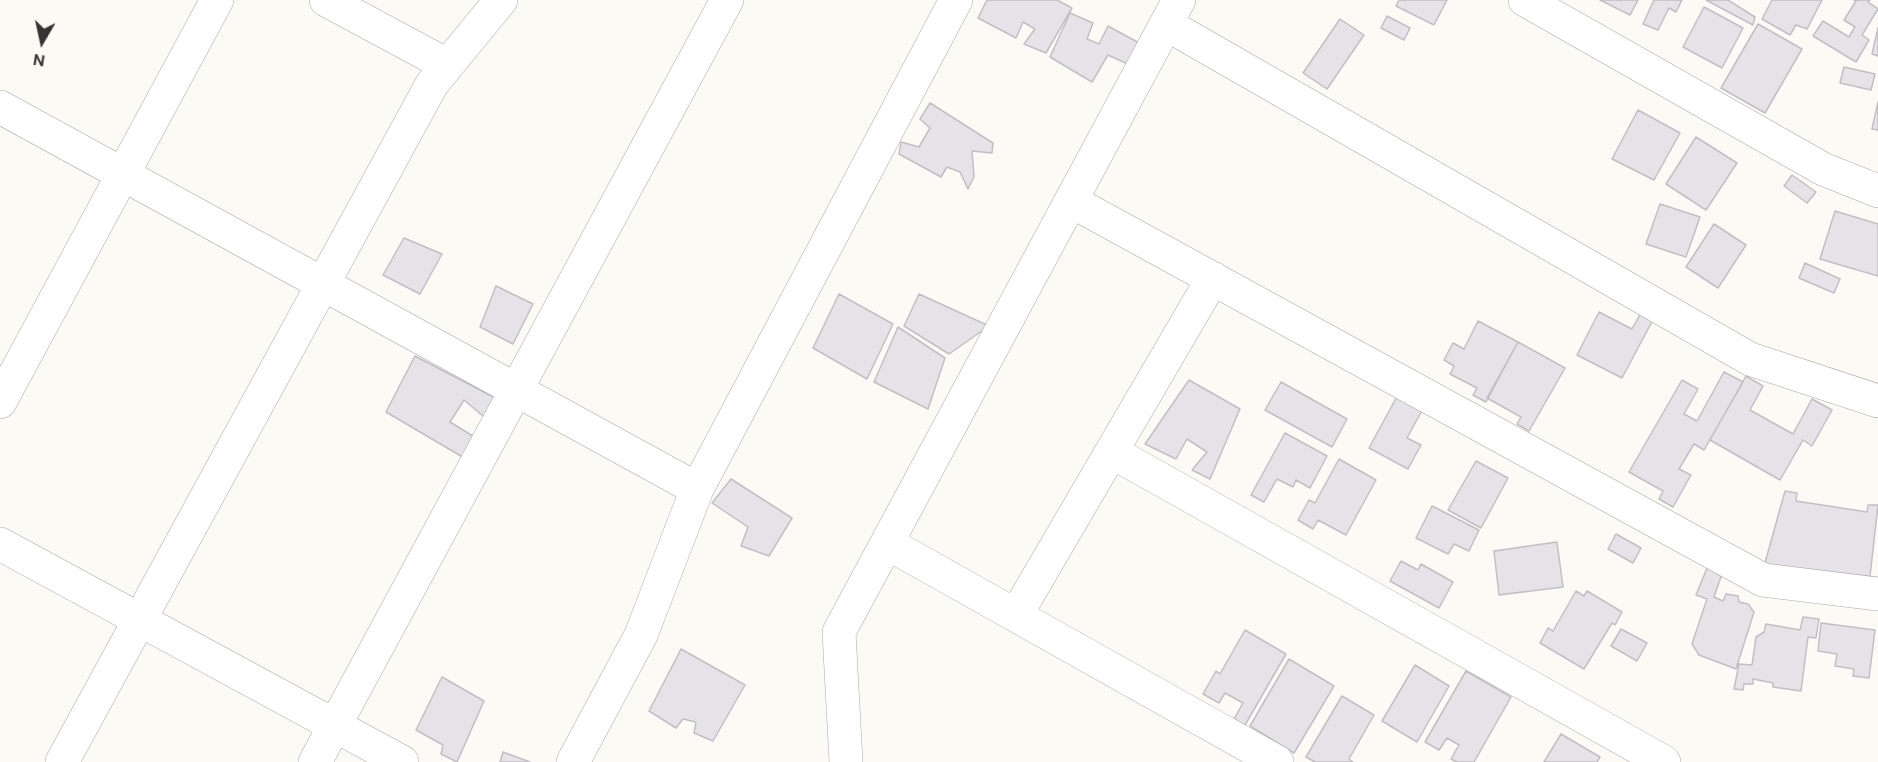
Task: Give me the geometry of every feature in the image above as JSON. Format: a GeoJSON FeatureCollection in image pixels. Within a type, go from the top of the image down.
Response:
{"type":"FeatureCollection","features":[{"type":"Feature","properties":{"kind":"street"},"geometry":{"type":"LineString","coordinates":[[0,402],[218,0]]}},
{"type":"Feature","properties":{"kind":"street"},"geometry":{"type":"LineString","coordinates":[[326,0],[447,65]]}},
{"type":"Feature","properties":{"kind":"street"},"geometry":{"type":"LineString","coordinates":[[62,762],[432,84],[501,0]]}},
{"type":"Feature","properties":{"kind":"street"},"geometry":{"type":"LineString","coordinates":[[315,762],[727,0]]}},
{"type":"Feature","properties":{"kind":"street"},"geometry":{"type":"LineString","coordinates":[[573,762],[641,635],[697,489],[956,0]]}},
{"type":"Feature","properties":{"kind":"street"},"geometry":{"type":"LineString","coordinates":[[1525,0],[1823,169],[1878,191]]}},
{"type":"Feature","properties":{"kind":"street"},"geometry":{"type":"LineString","coordinates":[[847,762],[839,633],[1172,12],[1750,359],[1878,401]]}},
{"type":"Feature","properties":{"kind":"street"},"geometry":{"type":"LineString","coordinates":[[0,107],[697,489]]}},
{"type":"Feature","properties":{"kind":"street"},"geometry":{"type":"LineString","coordinates":[[1071,201],[1763,580],[1878,594]]}},
{"type":"Feature","properties":{"kind":"street"},"geometry":{"type":"LineString","coordinates":[[1016,615],[1213,278]]}},
{"type":"Feature","properties":{"kind":"street"},"geometry":{"type":"LineString","coordinates":[[1112,452],[1664,762]]}},
{"type":"Feature","properties":{"kind":"street"},"geometry":{"type":"LineString","coordinates":[[887,543],[1276,762]]}},
{"type":"Feature","properties":{"kind":"street"},"geometry":{"type":"LineString","coordinates":[[0,544],[402,762]]}},
{"type":"Feature","properties":{"kind":"building"},"geometry":{"type":"Polygon","coordinates":[[[987,0],[1057,0],[1072,8],[1046,53],[1024,44],[1035,29],[1023,22],[1016,38],[978,18],[987,0]]]}},
{"type":"Feature","properties":{"kind":"building"},"geometry":{"type":"Polygon","coordinates":[[[1399,0],[1447,0],[1434,25],[1396,6],[1399,0]]]}},
{"type":"Feature","properties":{"kind":"building"},"geometry":{"type":"Polygon","coordinates":[[[1600,0],[1638,0],[1630,15],[1600,0]]]}},
{"type":"Feature","properties":{"kind":"building"},"geometry":{"type":"Polygon","coordinates":[[[1654,0],[1682,0],[1676,12],[1669,8],[1658,30],[1643,24],[1654,0]]]}},
{"type":"Feature","properties":{"kind":"building"},"geometry":{"type":"Polygon","coordinates":[[[1706,0],[1728,0],[1755,17],[1753,25],[1706,0]]]}},
{"type":"Feature","properties":{"kind":"building"},"geometry":{"type":"Polygon","coordinates":[[[1772,0],[1822,0],[1807,29],[1796,25],[1790,35],[1762,19],[1772,0]]]}},
{"type":"Feature","properties":{"kind":"building"},"geometry":{"type":"Polygon","coordinates":[[[1854,0],[1870,0],[1868,2],[1878,9],[1862,35],[1869,40],[1856,62],[1813,36],[1823,21],[1849,37],[1855,27],[1844,20],[1856,1],[1854,0]]]}},
{"type":"Feature","properties":{"kind":"building"},"geometry":{"type":"Polygon","coordinates":[[[1704,7],[1743,28],[1722,68],[1683,47],[1704,7]]]}},
{"type":"Feature","properties":{"kind":"building"},"geometry":{"type":"Polygon","coordinates":[[[1070,13],[1093,23],[1087,39],[1099,44],[1108,26],[1141,44],[1130,65],[1108,55],[1092,82],[1050,57],[1070,13]]]}},
{"type":"Feature","properties":{"kind":"building"},"geometry":{"type":"Polygon","coordinates":[[[1387,16],[1410,28],[1404,40],[1381,28],[1387,16]]]}},
{"type":"Feature","properties":{"kind":"building"},"geometry":{"type":"Polygon","coordinates":[[[1340,19],[1364,35],[1327,89],[1303,73],[1340,19]]]}},
{"type":"Feature","properties":{"kind":"building"},"geometry":{"type":"Polygon","coordinates":[[[1758,24],[1802,49],[1765,113],[1721,88],[1758,24]]]}},
{"type":"Feature","properties":{"kind":"building"},"geometry":{"type":"Polygon","coordinates":[[[1878,28],[1878,56],[1872,54],[1878,28]]]}},
{"type":"Feature","properties":{"kind":"building"},"geometry":{"type":"Polygon","coordinates":[[[1844,67],[1875,74],[1871,90],[1840,83],[1844,67]]]}},
{"type":"Feature","properties":{"kind":"building"},"geometry":{"type":"Polygon","coordinates":[[[1878,102],[1878,130],[1872,129],[1878,102]]]}},
{"type":"Feature","properties":{"kind":"building"},"geometry":{"type":"Polygon","coordinates":[[[930,103],[993,143],[992,153],[972,151],[974,177],[968,189],[960,172],[947,167],[941,177],[899,154],[901,142],[919,147],[930,128],[920,119],[930,103]]]}},
{"type":"Feature","properties":{"kind":"building"},"geometry":{"type":"Polygon","coordinates":[[[1638,110],[1680,133],[1654,180],[1612,159],[1638,110]]]}},
{"type":"Feature","properties":{"kind":"building"},"geometry":{"type":"Polygon","coordinates":[[[1696,137],[1737,163],[1706,210],[1666,184],[1696,137]]]}},
{"type":"Feature","properties":{"kind":"building"},"geometry":{"type":"Polygon","coordinates":[[[1792,175],[1816,192],[1807,203],[1784,186],[1792,175]]]}},
{"type":"Feature","properties":{"kind":"building"},"geometry":{"type":"Polygon","coordinates":[[[1660,204],[1700,217],[1686,257],[1646,244],[1660,204]]]}},
{"type":"Feature","properties":{"kind":"building"},"geometry":{"type":"Polygon","coordinates":[[[1835,211],[1878,224],[1878,276],[1820,259],[1835,211]]]}},
{"type":"Feature","properties":{"kind":"building"},"geometry":{"type":"Polygon","coordinates":[[[1714,224],[1746,245],[1718,288],[1686,267],[1714,224]]]}},
{"type":"Feature","properties":{"kind":"building"},"geometry":{"type":"Polygon","coordinates":[[[404,238],[442,254],[420,294],[383,275],[404,238]]]}},
{"type":"Feature","properties":{"kind":"building"},"geometry":{"type":"Polygon","coordinates":[[[1805,263],[1840,279],[1834,293],[1799,278],[1805,263]]]}},
{"type":"Feature","properties":{"kind":"building"},"geometry":{"type":"Polygon","coordinates":[[[496,286],[533,304],[513,344],[480,327],[496,286]]]}},
{"type":"Feature","properties":{"kind":"building"},"geometry":{"type":"Polygon","coordinates":[[[839,294],[893,324],[867,379],[813,348],[839,294]]]}},
{"type":"Feature","properties":{"kind":"building"},"geometry":{"type":"Polygon","coordinates":[[[919,294],[989,326],[949,354],[904,326],[919,294]]]}},
{"type":"Feature","properties":{"kind":"building"},"geometry":{"type":"Polygon","coordinates":[[[1642,311],[1654,318],[1622,378],[1577,355],[1599,312],[1632,329],[1642,311]]]}},
{"type":"Feature","properties":{"kind":"building"},"geometry":{"type":"Polygon","coordinates":[[[1478,321],[1518,342],[1486,402],[1473,395],[1477,388],[1450,374],[1454,366],[1444,360],[1453,343],[1464,349],[1478,321]]]}},
{"type":"Feature","properties":{"kind":"building"},"geometry":{"type":"Polygon","coordinates":[[[898,327],[945,358],[928,409],[874,382],[898,327]]]}},
{"type":"Feature","properties":{"kind":"building"},"geometry":{"type":"Polygon","coordinates":[[[1518,342],[1565,368],[1529,431],[1517,424],[1521,417],[1487,398],[1518,342]]]}},
{"type":"Feature","properties":{"kind":"building"},"geometry":{"type":"Polygon","coordinates":[[[415,356],[501,401],[490,422],[464,400],[450,422],[481,441],[471,462],[386,412],[415,356]]]}},
{"type":"Feature","properties":{"kind":"building"},"geometry":{"type":"Polygon","coordinates":[[[1724,372],[1743,382],[1704,450],[1694,444],[1679,469],[1691,475],[1673,507],[1659,499],[1663,491],[1629,472],[1682,380],[1698,389],[1684,414],[1697,421],[1724,372]]]}},
{"type":"Feature","properties":{"kind":"building"},"geometry":{"type":"Polygon","coordinates":[[[1746,376],[1763,386],[1750,410],[1793,434],[1812,399],[1832,410],[1812,446],[1803,440],[1780,480],[1710,440],[1746,376]]]}},
{"type":"Feature","properties":{"kind":"building"},"geometry":{"type":"Polygon","coordinates":[[[1189,380],[1240,409],[1210,479],[1192,470],[1207,452],[1187,439],[1176,459],[1145,444],[1189,380]]]}},
{"type":"Feature","properties":{"kind":"building"},"geometry":{"type":"Polygon","coordinates":[[[1281,382],[1347,419],[1332,447],[1265,410],[1281,382]]]}},
{"type":"Feature","properties":{"kind":"building"},"geometry":{"type":"Polygon","coordinates":[[[1400,391],[1425,405],[1407,438],[1421,445],[1408,469],[1369,448],[1400,391]]]}},
{"type":"Feature","properties":{"kind":"building"},"geometry":{"type":"Polygon","coordinates":[[[1285,433],[1327,456],[1310,488],[1296,480],[1293,487],[1277,479],[1264,502],[1251,495],[1285,433]]]}},
{"type":"Feature","properties":{"kind":"building"},"geometry":{"type":"Polygon","coordinates":[[[1339,459],[1376,480],[1346,535],[1318,520],[1313,529],[1298,520],[1309,500],[1315,503],[1339,459]]]}},
{"type":"Feature","properties":{"kind":"building"},"geometry":{"type":"Polygon","coordinates":[[[1476,461],[1508,478],[1481,528],[1448,510],[1476,461]]]}},
{"type":"Feature","properties":{"kind":"building"},"geometry":{"type":"Polygon","coordinates":[[[731,479],[792,518],[769,556],[741,546],[748,527],[712,503],[731,479]]]}},
{"type":"Feature","properties":{"kind":"building"},"geometry":{"type":"Polygon","coordinates":[[[1785,491],[1797,493],[1796,501],[1867,512],[1868,505],[1878,505],[1869,585],[1763,570],[1785,491]]]}},
{"type":"Feature","properties":{"kind":"building"},"geometry":{"type":"Polygon","coordinates":[[[1432,506],[1479,530],[1469,551],[1454,544],[1448,554],[1416,538],[1432,506]]]}},
{"type":"Feature","properties":{"kind":"building"},"geometry":{"type":"Polygon","coordinates":[[[1616,534],[1641,548],[1633,563],[1608,549],[1616,534]]]}},
{"type":"Feature","properties":{"kind":"building"},"geometry":{"type":"Polygon","coordinates":[[[1557,542],[1563,587],[1499,595],[1494,551],[1557,542]]]}},
{"type":"Feature","properties":{"kind":"building"},"geometry":{"type":"Polygon","coordinates":[[[1401,561],[1418,570],[1421,564],[1453,582],[1439,608],[1390,581],[1401,561]]]}},
{"type":"Feature","properties":{"kind":"building"},"geometry":{"type":"Polygon","coordinates":[[[1707,568],[1722,574],[1714,597],[1723,601],[1726,594],[1738,596],[1739,602],[1748,604],[1754,612],[1736,669],[1699,655],[1692,644],[1707,599],[1696,595],[1707,568]]]}},
{"type":"Feature","properties":{"kind":"building"},"geometry":{"type":"Polygon","coordinates":[[[1576,591],[1584,596],[1587,591],[1622,612],[1615,625],[1612,623],[1584,669],[1540,643],[1548,628],[1553,631],[1576,591]]]}},
{"type":"Feature","properties":{"kind":"building"},"geometry":{"type":"Polygon","coordinates":[[[1803,617],[1819,619],[1816,638],[1808,637],[1801,691],[1773,687],[1773,683],[1753,679],[1753,684],[1744,684],[1743,690],[1734,689],[1739,664],[1752,665],[1756,637],[1764,632],[1766,624],[1800,630],[1803,617]]]}},
{"type":"Feature","properties":{"kind":"building"},"geometry":{"type":"Polygon","coordinates":[[[1821,623],[1875,630],[1869,678],[1853,676],[1854,669],[1835,666],[1837,654],[1818,651],[1821,623]]]}},
{"type":"Feature","properties":{"kind":"building"},"geometry":{"type":"Polygon","coordinates":[[[1621,629],[1647,643],[1637,661],[1611,646],[1621,629]]]}},
{"type":"Feature","properties":{"kind":"building"},"geometry":{"type":"Polygon","coordinates":[[[1245,630],[1286,654],[1245,725],[1234,719],[1243,703],[1225,693],[1219,703],[1203,694],[1216,671],[1220,674],[1245,630]]]}},
{"type":"Feature","properties":{"kind":"building"},"geometry":{"type":"Polygon","coordinates":[[[681,649],[745,685],[713,741],[694,733],[696,722],[683,719],[676,728],[649,711],[681,649]]]}},
{"type":"Feature","properties":{"kind":"building"},"geometry":{"type":"Polygon","coordinates":[[[1289,659],[1334,686],[1294,753],[1250,726],[1289,659]]]}},
{"type":"Feature","properties":{"kind":"building"},"geometry":{"type":"Polygon","coordinates":[[[1415,665],[1449,686],[1417,742],[1382,721],[1415,665]]]}},
{"type":"Feature","properties":{"kind":"building"},"geometry":{"type":"Polygon","coordinates":[[[1466,671],[1511,697],[1474,762],[1457,762],[1451,759],[1459,745],[1447,738],[1439,750],[1425,742],[1466,671]]]}},
{"type":"Feature","properties":{"kind":"building"},"geometry":{"type":"Polygon","coordinates":[[[442,677],[484,701],[457,762],[441,754],[443,745],[416,730],[442,677]]]}},
{"type":"Feature","properties":{"kind":"building"},"geometry":{"type":"Polygon","coordinates":[[[1342,696],[1374,715],[1349,759],[1353,762],[1315,762],[1306,757],[1342,696]]]}},
{"type":"Feature","properties":{"kind":"building"},"geometry":{"type":"Polygon","coordinates":[[[1561,734],[1600,757],[1597,762],[1544,762],[1561,734]]]}},
{"type":"Feature","properties":{"kind":"building"},"geometry":{"type":"Polygon","coordinates":[[[503,752],[530,762],[500,762],[503,752]]]}}]}
